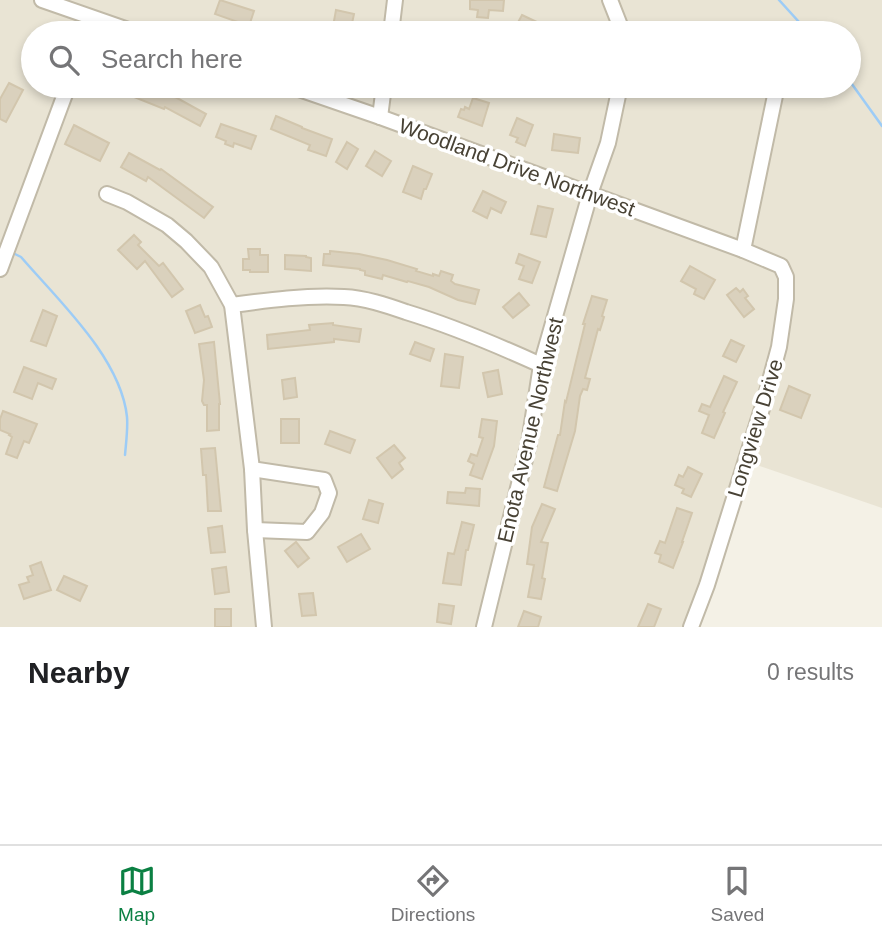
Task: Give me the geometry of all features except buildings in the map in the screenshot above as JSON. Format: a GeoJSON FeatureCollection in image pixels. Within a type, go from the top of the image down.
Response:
{"type":"FeatureCollection","features":[{"type":"Feature","properties":{"kind":"street"},"geometry":{"type":"LineString","coordinates":[[42,0],[102,21]]}},
{"type":"Feature","properties":{"kind":"street"},"geometry":{"type":"LineString","coordinates":[[392,21],[395,0]]}},
{"type":"Feature","properties":{"kind":"street"},"geometry":{"type":"LineString","coordinates":[[610,0],[618,21]]}},
{"type":"Feature","properties":{"kind":"street"},"geometry":{"type":"LineString","coordinates":[[0,269],[64,98]]}},
{"type":"Feature","properties":{"kind":"street","name":"Woodland Drive Northwest"},"geometry":{"type":"LineString","coordinates":[[325,98],[743,250]]}},
{"type":"Feature","properties":{"kind":"street"},"geometry":{"type":"LineString","coordinates":[[380,117],[382,98]]}},
{"type":"Feature","properties":{"kind":"street","name":"Enota Avenue Northwest"},"geometry":{"type":"LineString","coordinates":[[484,627],[529,443],[541,365],[590,194],[608,143],[617,98]]}},
{"type":"Feature","properties":{"kind":"street"},"geometry":{"type":"LineString","coordinates":[[743,250],[775,98]]}},
{"type":"Feature","properties":{"kind":"street"},"geometry":{"type":"LineString","coordinates":[[107,194],[167,225],[186,241],[211,267],[232,305],[253,469],[255,530],[264,627]]}},
{"type":"Feature","properties":{"kind":"street","name":"Longview Drive"},"geometry":{"type":"LineString","coordinates":[[691,627],[707,585],[765,399],[779,347],[786,299],[786,277],[780,266],[743,250]]}},
{"type":"Feature","properties":{"kind":"street"},"geometry":{"type":"LineString","coordinates":[[232,305],[287,297],[347,297],[382,304],[437,321],[541,365]]}},
{"type":"Feature","properties":{"kind":"street"},"geometry":{"type":"LineString","coordinates":[[253,469],[324,480],[329,493],[322,513],[307,532],[255,530]]}},
{"type":"Feature","properties":{"kind":"shaded area"},"geometry":{"type":"Polygon","coordinates":[[[0,0],[882,0],[882,508],[751,463],[694,627],[0,627],[0,0]]]}},
{"type":"Feature","properties":{"kind":"waterway"},"geometry":{"type":"LineString","coordinates":[[779,0],[798,21]]}},
{"type":"Feature","properties":{"kind":"waterway"},"geometry":{"type":"LineString","coordinates":[[861,97],[882,126]]}},
{"type":"Feature","properties":{"kind":"waterway"},"geometry":{"type":"LineString","coordinates":[[13,253],[21,257],[86,331],[113,373],[127,417],[125,455]]}}]}
